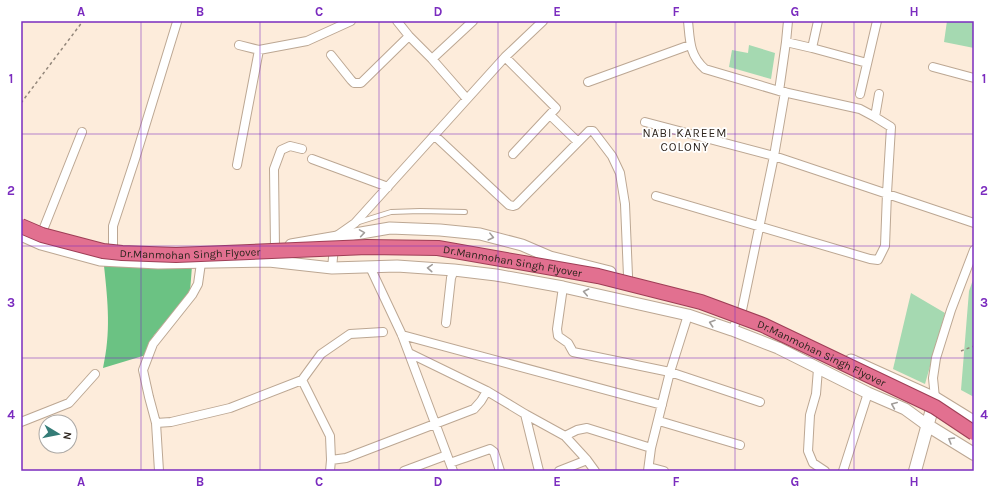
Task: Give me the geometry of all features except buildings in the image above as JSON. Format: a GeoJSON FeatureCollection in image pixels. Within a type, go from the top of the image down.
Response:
{"type":"FeatureCollection","features":[{"type":"Feature","properties":{"kind":"highway","name":"Dr.Manmohan Singh Flyover"},"geometry":{"type":"LineString","coordinates":[[21,226],[42,235],[103,251],[122,253],[176,255],[367,247],[438,248],[598,276],[701,302],[763,325],[935,407],[974,433]]}},
{"type":"Feature","properties":{"kind":"highway","name":"Dr.Manmohan Singh Flyover"},"geometry":{"type":"LineString","coordinates":[[21,231],[56,245],[104,257],[145,260],[428,256],[534,270],[661,299],[719,315],[761,332],[923,408],[974,439]]}},
{"type":"Feature","properties":{"kind":"main road"},"geometry":{"type":"LineString","coordinates":[[916,471],[935,398],[974,422]]}},
{"type":"Feature","properties":{"kind":"main road"},"geometry":{"type":"LineString","coordinates":[[927,425],[974,454]]}},
{"type":"Feature","properties":{"kind":"street"},"geometry":{"type":"LineString","coordinates":[[239,45],[259,50],[307,41],[351,21]]}},
{"type":"Feature","properties":{"kind":"street"},"geometry":{"type":"LineString","coordinates":[[397,21],[467,99]]}},
{"type":"Feature","properties":{"kind":"street"},"geometry":{"type":"LineString","coordinates":[[432,59],[473,21]]}},
{"type":"Feature","properties":{"kind":"street"},"geometry":{"type":"LineString","coordinates":[[332,268],[335,237],[355,223],[505,57],[543,21]]}},
{"type":"Feature","properties":{"kind":"street"},"geometry":{"type":"LineString","coordinates":[[656,196],[870,259],[878,260],[885,246],[891,127],[860,109],[782,92],[705,69],[698,62],[690,45],[688,21]]}},
{"type":"Feature","properties":{"kind":"street"},"geometry":{"type":"LineString","coordinates":[[732,330],[742,310],[774,156],[782,92],[788,21]]}},
{"type":"Feature","properties":{"kind":"street"},"geometry":{"type":"LineString","coordinates":[[812,48],[818,21]]}},
{"type":"Feature","properties":{"kind":"street"},"geometry":{"type":"LineString","coordinates":[[860,94],[877,21]]}},
{"type":"Feature","properties":{"kind":"street"},"geometry":{"type":"LineString","coordinates":[[113,248],[113,226],[177,22]]}},
{"type":"Feature","properties":{"kind":"street"},"geometry":{"type":"LineString","coordinates":[[331,55],[354,83],[360,83],[409,36]]}},
{"type":"Feature","properties":{"kind":"street"},"geometry":{"type":"LineString","coordinates":[[786,42],[866,63]]}},
{"type":"Feature","properties":{"kind":"street"},"geometry":{"type":"LineString","coordinates":[[588,82],[690,45]]}},
{"type":"Feature","properties":{"kind":"street"},"geometry":{"type":"LineString","coordinates":[[237,165],[259,50]]}},
{"type":"Feature","properties":{"kind":"street"},"geometry":{"type":"LineString","coordinates":[[505,57],[556,108],[555,111],[513,154]]}},
{"type":"Feature","properties":{"kind":"street"},"geometry":{"type":"LineString","coordinates":[[933,67],[974,78]]}},
{"type":"Feature","properties":{"kind":"street"},"geometry":{"type":"LineString","coordinates":[[875,117],[879,94]]}},
{"type":"Feature","properties":{"kind":"street"},"geometry":{"type":"LineString","coordinates":[[550,115],[578,142]]}},
{"type":"Feature","properties":{"kind":"street"},"geometry":{"type":"LineString","coordinates":[[645,122],[774,156],[974,223]]}},
{"type":"Feature","properties":{"kind":"street"},"geometry":{"type":"LineString","coordinates":[[434,135],[513,206],[516,205],[589,131],[593,131],[612,156],[620,173],[625,204],[628,276]]}},
{"type":"Feature","properties":{"kind":"street"},"geometry":{"type":"LineString","coordinates":[[43,230],[82,132]]}},
{"type":"Feature","properties":{"kind":"street"},"geometry":{"type":"LineString","coordinates":[[275,248],[274,169],[281,150],[290,146],[302,149]]}},
{"type":"Feature","properties":{"kind":"street"},"geometry":{"type":"LineString","coordinates":[[312,159],[388,187]]}},
{"type":"Feature","properties":{"kind":"street"},"geometry":{"type":"LineString","coordinates":[[21,221],[43,230],[78,241],[113,248],[175,252],[275,248],[390,228],[440,230],[480,234],[522,245],[550,257],[628,276],[718,301],[742,310],[935,398]]}},
{"type":"Feature","properties":{"kind":"street"},"geometry":{"type":"LineString","coordinates":[[21,235],[41,244],[100,260],[158,264],[269,261],[332,268],[397,266],[496,275],[563,287],[688,315],[732,330],[778,348],[818,369],[905,409],[927,425]]}},
{"type":"Feature","properties":{"kind":"street"},"geometry":{"type":"LineString","coordinates":[[935,398],[933,378],[936,358],[951,310],[974,250]]}},
{"type":"Feature","properties":{"kind":"street"},"geometry":{"type":"LineString","coordinates":[[159,471],[156,423],[142,370],[153,344],[192,295],[198,284],[201,263]]}},
{"type":"Feature","properties":{"kind":"street"},"geometry":{"type":"LineString","coordinates":[[370,267],[402,335],[452,467],[490,449],[494,452],[500,471]]}},
{"type":"Feature","properties":{"kind":"street"},"geometry":{"type":"LineString","coordinates":[[446,323],[451,278],[454,270]]}},
{"type":"Feature","properties":{"kind":"street"},"geometry":{"type":"LineString","coordinates":[[563,287],[557,329],[558,336],[568,343],[572,352],[670,372],[760,402]]}},
{"type":"Feature","properties":{"kind":"street"},"geometry":{"type":"LineString","coordinates":[[664,471],[648,469],[651,448],[670,372],[688,315]]}},
{"type":"Feature","properties":{"kind":"street"},"geometry":{"type":"LineString","coordinates":[[156,423],[171,422],[230,408],[302,380],[321,354],[350,334],[383,332]]}},
{"type":"Feature","properties":{"kind":"street"},"geometry":{"type":"LineString","coordinates":[[402,335],[662,404]]}},
{"type":"Feature","properties":{"kind":"street"},"geometry":{"type":"LineString","coordinates":[[409,353],[487,391],[565,436],[595,471]]}},
{"type":"Feature","properties":{"kind":"street"},"geometry":{"type":"LineString","coordinates":[[818,369],[816,394],[810,415],[808,451],[813,463],[826,471]]}},
{"type":"Feature","properties":{"kind":"street"},"geometry":{"type":"LineString","coordinates":[[21,422],[69,403],[95,374]]}},
{"type":"Feature","properties":{"kind":"street"},"geometry":{"type":"LineString","coordinates":[[302,380],[330,436],[330,471]]}},
{"type":"Feature","properties":{"kind":"street"},"geometry":{"type":"LineString","coordinates":[[331,460],[346,458],[474,409],[481,402],[487,391]]}},
{"type":"Feature","properties":{"kind":"street"},"geometry":{"type":"LineString","coordinates":[[843,471],[868,393]]}},
{"type":"Feature","properties":{"kind":"street"},"geometry":{"type":"LineString","coordinates":[[525,414],[539,471]]}},
{"type":"Feature","properties":{"kind":"street"},"geometry":{"type":"LineString","coordinates":[[658,421],[740,445]]}},
{"type":"Feature","properties":{"kind":"street"},"geometry":{"type":"LineString","coordinates":[[565,436],[577,430],[587,428],[651,448]]}},
{"type":"Feature","properties":{"kind":"street"},"geometry":{"type":"LineString","coordinates":[[404,471],[447,454]]}},
{"type":"Feature","properties":{"kind":"street"},"geometry":{"type":"LineString","coordinates":[[559,471],[587,460]]}},
{"type":"Feature","properties":{"kind":"lane"},"geometry":{"type":"LineString","coordinates":[[355,223],[391,212],[465,212]]}},
{"type":"Feature","properties":{"kind":"path"},"geometry":{"type":"LineString","coordinates":[[21,103],[83,21]]}},
{"type":"Feature","properties":{"kind":"path"},"geometry":{"type":"LineString","coordinates":[[961,351],[974,346]]}},
{"type":"Feature","properties":{"kind":"green space"},"geometry":{"type":"Polygon","coordinates":[[[947,21],[974,21],[974,48],[944,42],[947,21]]]}},
{"type":"Feature","properties":{"kind":"green space"},"geometry":{"type":"Polygon","coordinates":[[[749,45],[775,53],[771,79],[729,67],[732,50],[748,53],[749,45]]]}},
{"type":"Feature","properties":{"kind":"green space"},"geometry":{"type":"Polygon","coordinates":[[[104,266],[192,266],[190,292],[154,335],[146,355],[103,368],[106,355],[108,330],[108,305],[104,266]]]}},
{"type":"Feature","properties":{"kind":"green space"},"geometry":{"type":"Polygon","coordinates":[[[974,277],[974,397],[961,390],[969,291],[974,277]]]}},
{"type":"Feature","properties":{"kind":"green space"},"geometry":{"type":"Polygon","coordinates":[[[911,293],[945,313],[925,384],[893,369],[911,293]]]}},
{"type":"Feature","properties":{"kind":"district","name":"NABI KAREEM COLONY"},"geometry":{"type":"Point","coordinates":[685,140]}}]}
